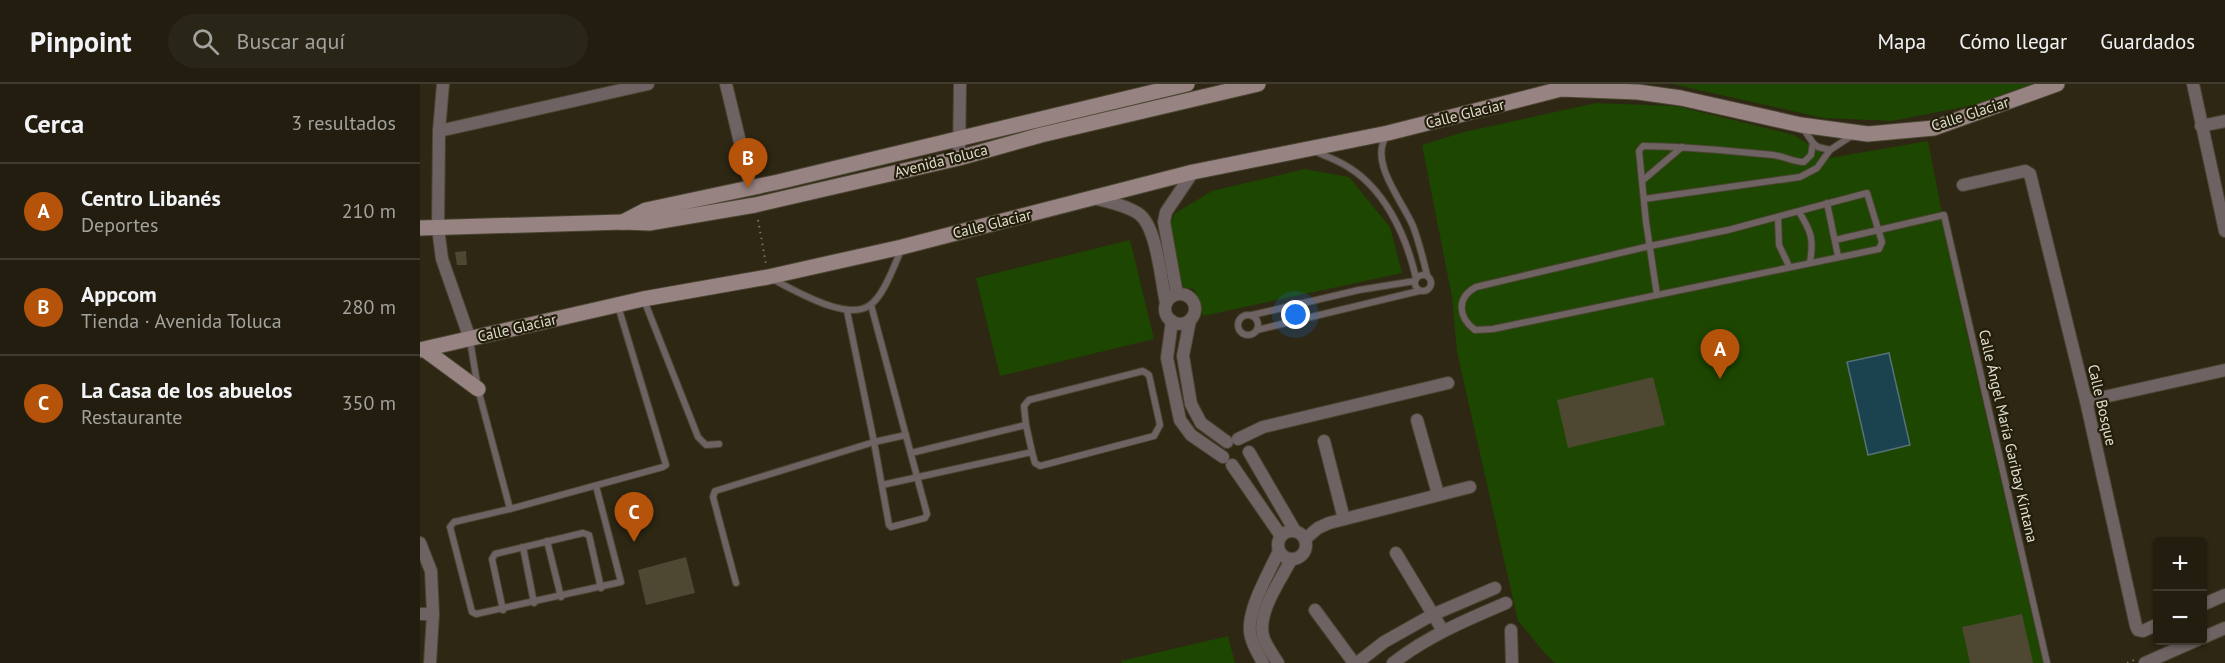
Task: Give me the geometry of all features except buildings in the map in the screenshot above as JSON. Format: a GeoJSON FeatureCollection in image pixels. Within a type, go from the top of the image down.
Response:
{"type":"FeatureCollection","features":[{"type":"Feature","properties":{"kind":"street"},"geometry":{"type":"LineString","coordinates":[[443,84],[439,131],[438,228],[442,259],[470,339]]}},
{"type":"Feature","properties":{"kind":"street"},"geometry":{"type":"LineString","coordinates":[[439,131],[648,84]]}},
{"type":"Feature","properties":{"kind":"street"},"geometry":{"type":"LineString","coordinates":[[726,84],[751,188]]}},
{"type":"Feature","properties":{"kind":"street"},"geometry":{"type":"LineString","coordinates":[[959,158],[960,84]]}},
{"type":"Feature","properties":{"kind":"street","name":"Avenida Toluca"},"geometry":{"type":"LineString","coordinates":[[623,222],[646,210],[751,188],[958,139],[1147,89],[1187,84]]}},
{"type":"Feature","properties":{"kind":"street","name":"Avenida Toluca"},"geometry":{"type":"LineString","coordinates":[[420,228],[649,223],[755,205],[959,158],[1075,127],[1258,84]]}},
{"type":"Feature","properties":{"kind":"street","name":"Calle Glaciar"},"geometry":{"type":"LineString","coordinates":[[423,350],[644,299],[768,277],[902,247],[1193,172],[1388,133],[1565,87],[1590,87],[1681,98],[1801,125],[1857,134],[1934,128],[2057,84]]}},
{"type":"Feature","properties":{"kind":"street"},"geometry":{"type":"LineString","coordinates":[[2193,84],[2225,231]]}},
{"type":"Feature","properties":{"kind":"street"},"geometry":{"type":"LineString","coordinates":[[2201,126],[2225,121]]}},
{"type":"Feature","properties":{"kind":"street","name":"Calle Bosque"},"geometry":{"type":"LineString","coordinates":[[1963,185],[2025,171],[2030,174],[2086,401],[2136,626],[2143,631],[2153,626]]}},
{"type":"Feature","properties":{"kind":"street"},"geometry":{"type":"LineString","coordinates":[[1177,294],[1164,222],[1166,212],[1193,172]]}},
{"type":"Feature","properties":{"kind":"street"},"geometry":{"type":"LineString","coordinates":[[1094,198],[1135,211],[1144,218],[1151,231],[1166,303],[1165,310],[1172,321],[1167,358],[1180,420],[1191,435],[1227,461],[1281,536]]}},
{"type":"Feature","properties":{"kind":"street"},"geometry":{"type":"LineString","coordinates":[[1166,303],[1170,297],[1185,294],[1195,306],[1183,356],[1191,404],[1201,423],[1247,446],[1307,546],[1305,554],[1299,559],[1291,560],[1279,551]]}},
{"type":"Feature","properties":{"kind":"street"},"geometry":{"type":"LineString","coordinates":[[1172,321],[1184,323],[1190,320]]}},
{"type":"Feature","properties":{"kind":"street"},"geometry":{"type":"LineString","coordinates":[[423,350],[478,389]]}},
{"type":"Feature","properties":{"kind":"street"},"geometry":{"type":"LineString","coordinates":[[2086,401],[2225,370]]}},
{"type":"Feature","properties":{"kind":"street"},"geometry":{"type":"LineString","coordinates":[[1227,461],[1223,446],[1263,427],[1448,383]]}},
{"type":"Feature","properties":{"kind":"street"},"geometry":{"type":"LineString","coordinates":[[1417,420],[1438,494]]}},
{"type":"Feature","properties":{"kind":"street"},"geometry":{"type":"LineString","coordinates":[[1324,441],[1344,519]]}},
{"type":"Feature","properties":{"kind":"street"},"geometry":{"type":"LineString","coordinates":[[1227,461],[1243,463],[1249,452]]}},
{"type":"Feature","properties":{"kind":"street"},"geometry":{"type":"LineString","coordinates":[[1263,663],[1250,636],[1249,625],[1251,614],[1279,551],[1278,543],[1281,536],[1287,532],[1300,535],[1344,519],[1470,487]]}},
{"type":"Feature","properties":{"kind":"street"},"geometry":{"type":"LineString","coordinates":[[420,543],[431,571],[426,614],[430,663]]}},
{"type":"Feature","properties":{"kind":"street"},"geometry":{"type":"LineString","coordinates":[[1396,553],[1443,631]]}},
{"type":"Feature","properties":{"kind":"street"},"geometry":{"type":"LineString","coordinates":[[1278,663],[1264,640],[1261,624],[1263,614],[1291,560]]}},
{"type":"Feature","properties":{"kind":"street"},"geometry":{"type":"LineString","coordinates":[[1315,610],[1356,663],[1384,642],[1432,615],[1495,588]]}},
{"type":"Feature","properties":{"kind":"street"},"geometry":{"type":"LineString","coordinates":[[2207,603],[2225,595]]}},
{"type":"Feature","properties":{"kind":"street"},"geometry":{"type":"LineString","coordinates":[[1394,663],[1413,648],[1443,631],[1506,603]]}},
{"type":"Feature","properties":{"kind":"street"},"geometry":{"type":"LineString","coordinates":[[2207,636],[2225,628]]}},
{"type":"Feature","properties":{"kind":"street"},"geometry":{"type":"LineString","coordinates":[[1511,630],[1512,663]]}},
{"type":"Feature","properties":{"kind":"street"},"geometry":{"type":"LineString","coordinates":[[2145,663],[2186,645]]}},
{"type":"Feature","properties":{"kind":"lane"},"geometry":{"type":"LineString","coordinates":[[1801,125],[1813,143],[1830,150]]}},
{"type":"Feature","properties":{"kind":"lane"},"geometry":{"type":"LineString","coordinates":[[1388,133],[1382,143],[1381,160],[1391,186],[1413,228],[1432,285],[1427,290],[1257,330],[1250,335],[1242,333],[1239,329],[1240,320],[1247,315],[1427,275]]}},
{"type":"Feature","properties":{"kind":"lane"},"geometry":{"type":"LineString","coordinates":[[1644,199],[1767,182],[1810,173],[1817,168],[1830,150],[1841,141],[1857,134]]}},
{"type":"Feature","properties":{"kind":"lane"},"geometry":{"type":"LineString","coordinates":[[1658,295],[1644,199],[1639,152],[1642,146],[1683,146],[1778,156],[1795,162],[1804,162],[1811,155],[1813,143]]}},
{"type":"Feature","properties":{"kind":"lane"},"geometry":{"type":"LineString","coordinates":[[1642,180],[1683,146]]}},
{"type":"Feature","properties":{"kind":"lane"},"geometry":{"type":"LineString","coordinates":[[1310,150],[1345,164],[1370,184],[1380,196],[1396,222],[1416,279],[1415,285],[1419,291]]}},
{"type":"Feature","properties":{"kind":"lane"},"geometry":{"type":"LineString","coordinates":[[1804,162],[1810,173]]}},
{"type":"Feature","properties":{"kind":"lane"},"geometry":{"type":"LineString","coordinates":[[1380,196],[1391,186]]}},
{"type":"Feature","properties":{"kind":"lane"},"geometry":{"type":"LineString","coordinates":[[1867,193],[1882,242],[1879,249],[1501,327],[1475,330],[1463,317],[1461,303],[1466,292],[1476,287],[1778,217],[1867,193]]}},
{"type":"Feature","properties":{"kind":"lane"},"geometry":{"type":"LineString","coordinates":[[1827,203],[1838,256]]}},
{"type":"Feature","properties":{"kind":"lane"},"geometry":{"type":"LineString","coordinates":[[1799,212],[1810,230],[1813,246],[1810,262]]}},
{"type":"Feature","properties":{"kind":"lane","name":"Calle Ángel María Garibay Kintana"},"geometry":{"type":"LineString","coordinates":[[1879,231],[1944,215],[2047,663]]}},
{"type":"Feature","properties":{"kind":"lane"},"geometry":{"type":"LineString","coordinates":[[1778,217],[1779,245],[1789,266]]}},
{"type":"Feature","properties":{"kind":"lane"},"geometry":{"type":"LineString","coordinates":[[1835,240],[1879,231]]}},
{"type":"Feature","properties":{"kind":"lane"},"geometry":{"type":"LineString","coordinates":[[768,277],[847,311],[863,309],[871,305],[892,271],[902,247]]}},
{"type":"Feature","properties":{"kind":"lane"},"geometry":{"type":"LineString","coordinates":[[1384,286],[1386,299]]}},
{"type":"Feature","properties":{"kind":"lane"},"geometry":{"type":"LineString","coordinates":[[1359,290],[1362,304]]}},
{"type":"Feature","properties":{"kind":"lane"},"geometry":{"type":"LineString","coordinates":[[644,299],[698,438],[706,445],[718,444]]}},
{"type":"Feature","properties":{"kind":"lane"},"geometry":{"type":"LineString","coordinates":[[1300,304],[1303,319]]}},
{"type":"Feature","properties":{"kind":"lane"},"geometry":{"type":"LineString","coordinates":[[596,486],[622,579],[620,584],[480,615],[472,612],[450,527],[454,522],[510,510],[596,486],[663,467],[666,462],[618,305]]}},
{"type":"Feature","properties":{"kind":"lane"},"geometry":{"type":"LineString","coordinates":[[847,311],[889,525],[902,524],[927,517],[871,305]]}},
{"type":"Feature","properties":{"kind":"lane"},"geometry":{"type":"LineString","coordinates":[[1252,315],[1258,322],[1257,330]]}},
{"type":"Feature","properties":{"kind":"lane"},"geometry":{"type":"LineString","coordinates":[[470,339],[478,389],[510,510]]}},
{"type":"Feature","properties":{"kind":"lane"},"geometry":{"type":"LineString","coordinates":[[1143,371],[1149,375],[1160,425],[1154,436],[1040,466],[1035,463],[1026,425],[1024,406],[1029,400],[1143,371]]}},
{"type":"Feature","properties":{"kind":"lane"},"geometry":{"type":"LineString","coordinates":[[911,453],[1026,425]]}},
{"type":"Feature","properties":{"kind":"lane"},"geometry":{"type":"LineString","coordinates":[[736,583],[713,497],[715,491],[874,442],[906,435]]}},
{"type":"Feature","properties":{"kind":"lane"},"geometry":{"type":"LineString","coordinates":[[882,485],[1032,452]]}},
{"type":"Feature","properties":{"kind":"lane"},"geometry":{"type":"LineString","coordinates":[[502,610],[493,556],[495,554],[583,533],[589,535],[601,588]]}},
{"type":"Feature","properties":{"kind":"lane"},"geometry":{"type":"LineString","coordinates":[[547,541],[561,597]]}},
{"type":"Feature","properties":{"kind":"lane"},"geometry":{"type":"LineString","coordinates":[[523,547],[534,603]]}},
{"type":"Feature","properties":{"kind":"path"},"geometry":{"type":"LineString","coordinates":[[755,205],[768,277]]}},
{"type":"Feature","properties":{"kind":"green space"},"geometry":{"type":"Polygon","coordinates":[[[1672,84],[2031,84],[1974,105],[1892,121],[1823,118],[1672,84]]]}},
{"type":"Feature","properties":{"kind":"green space"},"geometry":{"type":"Polygon","coordinates":[[[1596,103],[1676,106],[1794,135],[1830,158],[1928,141],[1959,300],[2043,663],[1555,663],[1518,621],[1457,352],[1452,297],[1422,145],[1464,132],[1596,103]]]}},
{"type":"Feature","properties":{"kind":"green space"},"geometry":{"type":"Polygon","coordinates":[[[1305,169],[1349,177],[1390,227],[1402,273],[1203,316],[1194,289],[1183,287],[1170,226],[1174,214],[1212,191],[1305,169]]]}},
{"type":"Feature","properties":{"kind":"green space"},"geometry":{"type":"Polygon","coordinates":[[[1130,240],[1154,339],[1000,376],[976,278],[1130,240]]]}},
{"type":"Feature","properties":{"kind":"green space"},"geometry":{"type":"Polygon","coordinates":[[[1228,636],[1235,663],[1122,663],[1121,661],[1228,636]]]}},
{"type":"Feature","properties":{"kind":"water"},"geometry":{"type":"Polygon","coordinates":[[[1889,353],[1910,445],[1868,455],[1847,362],[1889,353]]]}},
{"type":"Feature","properties":{"kind":"place","name":"Appcom"},"geometry":{"type":"Point","coordinates":[748,188]}},
{"type":"Feature","properties":{"kind":"place","name":"Centro Libanés"},"geometry":{"type":"Point","coordinates":[1720,379]}},
{"type":"Feature","properties":{"kind":"place","name":"La Casa de los abuelos"},"geometry":{"type":"Point","coordinates":[634,542]}}]}
